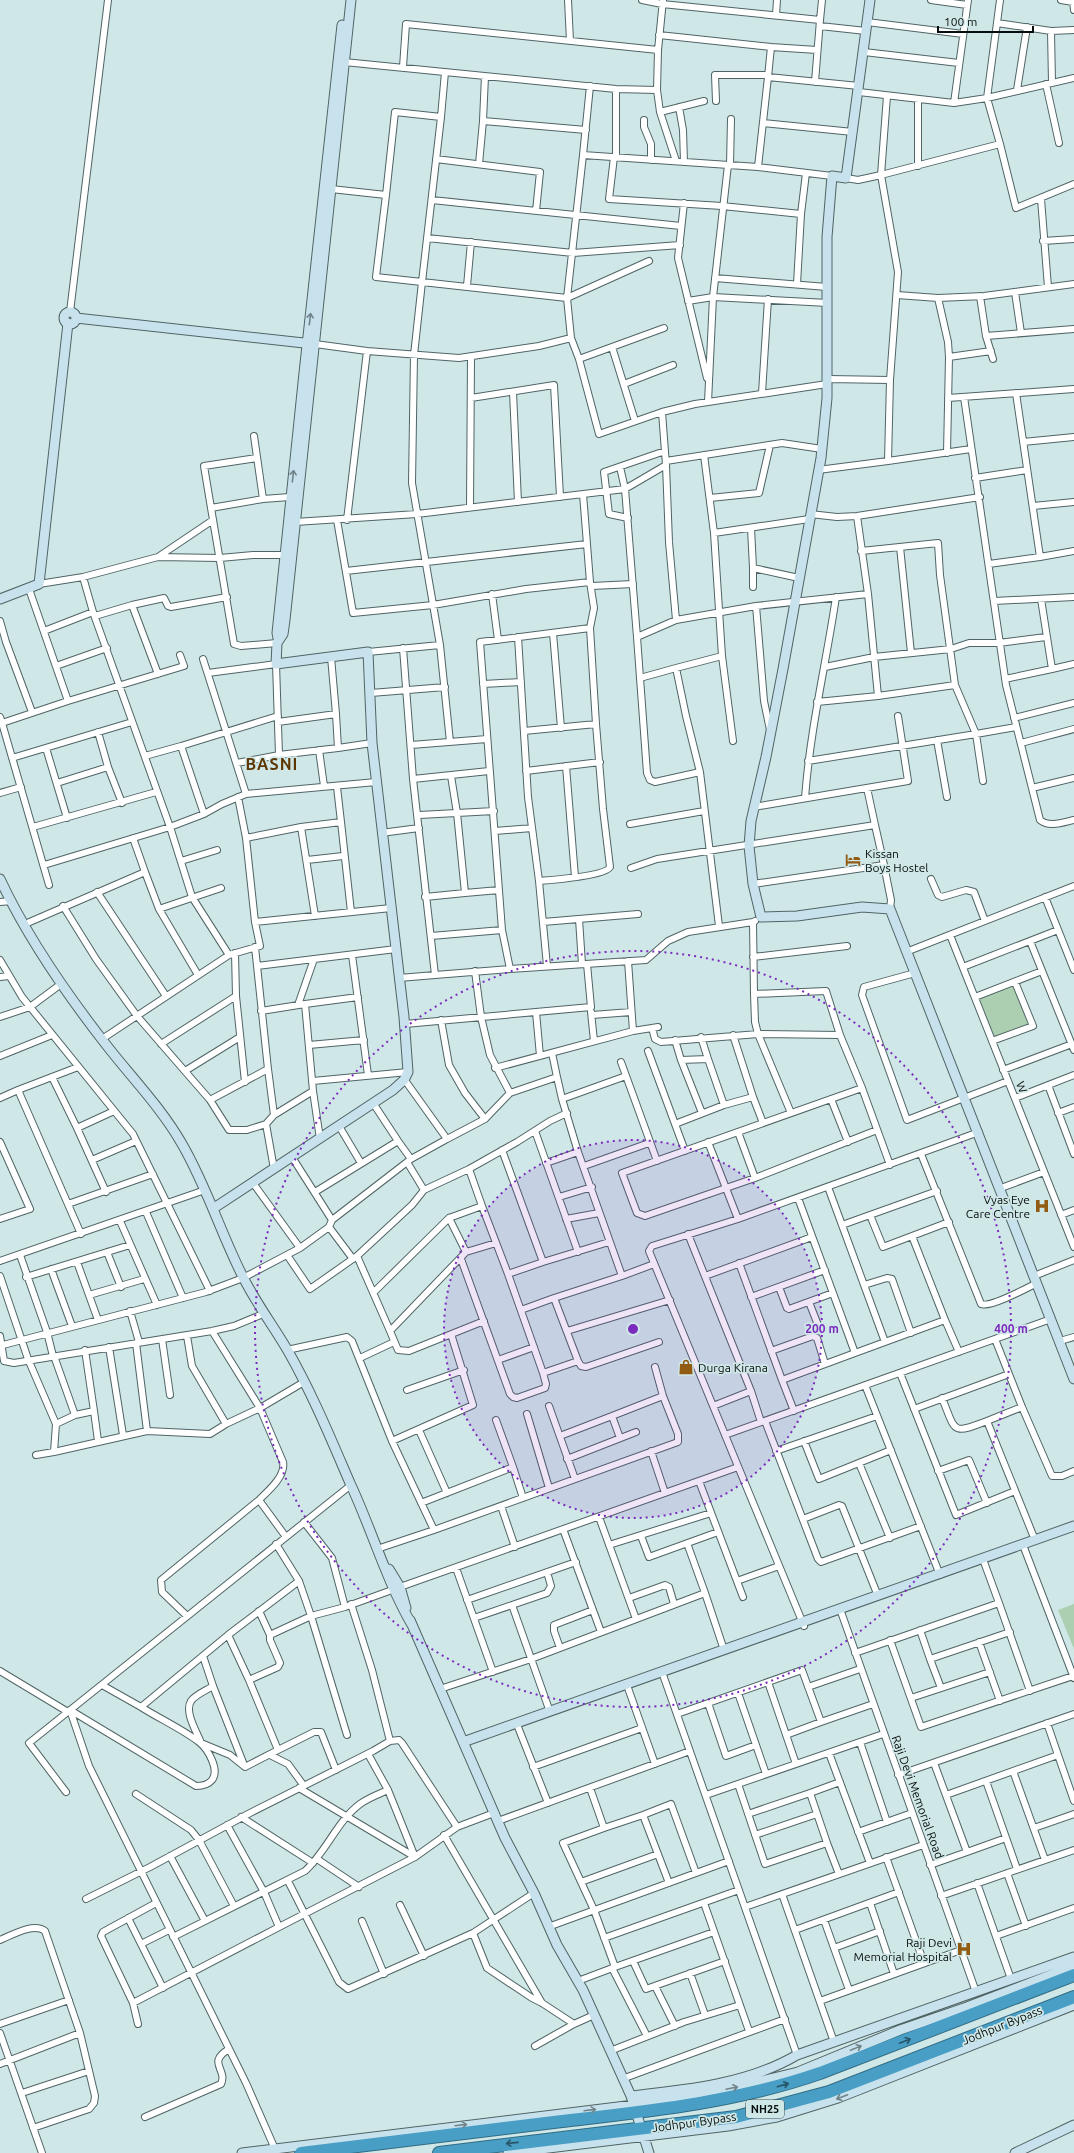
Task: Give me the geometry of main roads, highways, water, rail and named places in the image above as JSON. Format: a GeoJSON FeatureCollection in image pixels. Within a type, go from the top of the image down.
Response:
{"type":"FeatureCollection","features":[{"type":"Feature","properties":{"kind":"highway"},"geometry":{"type":"LineString","coordinates":[[301,2153],[634,2105],[754,2092],[799,2081],[1074,1975]]}},
{"type":"Feature","properties":{"kind":"highway","name":"Jodhpur Bypass"},"geometry":{"type":"LineString","coordinates":[[439,2153],[643,2133],[736,2116],[829,2092],[1074,1997]]}},
{"type":"Feature","properties":{"kind":"place","name":"Kissan Boys Hostel"},"geometry":{"type":"Point","coordinates":[853,860]}},
{"type":"Feature","properties":{"kind":"place","name":"Vyas Eye Care Centre"},"geometry":{"type":"Point","coordinates":[1042,1206]}},
{"type":"Feature","properties":{"kind":"place","name":"Durga Kirana"},"geometry":{"type":"Point","coordinates":[686,1367]}},
{"type":"Feature","properties":{"kind":"place","name":"Raji Devi Memorial Hospital"},"geometry":{"type":"Point","coordinates":[964,1949]}},
{"type":"Feature","properties":{"kind":"district","name":"BASNI"},"geometry":{"type":"Point","coordinates":[272,764]}}]}
